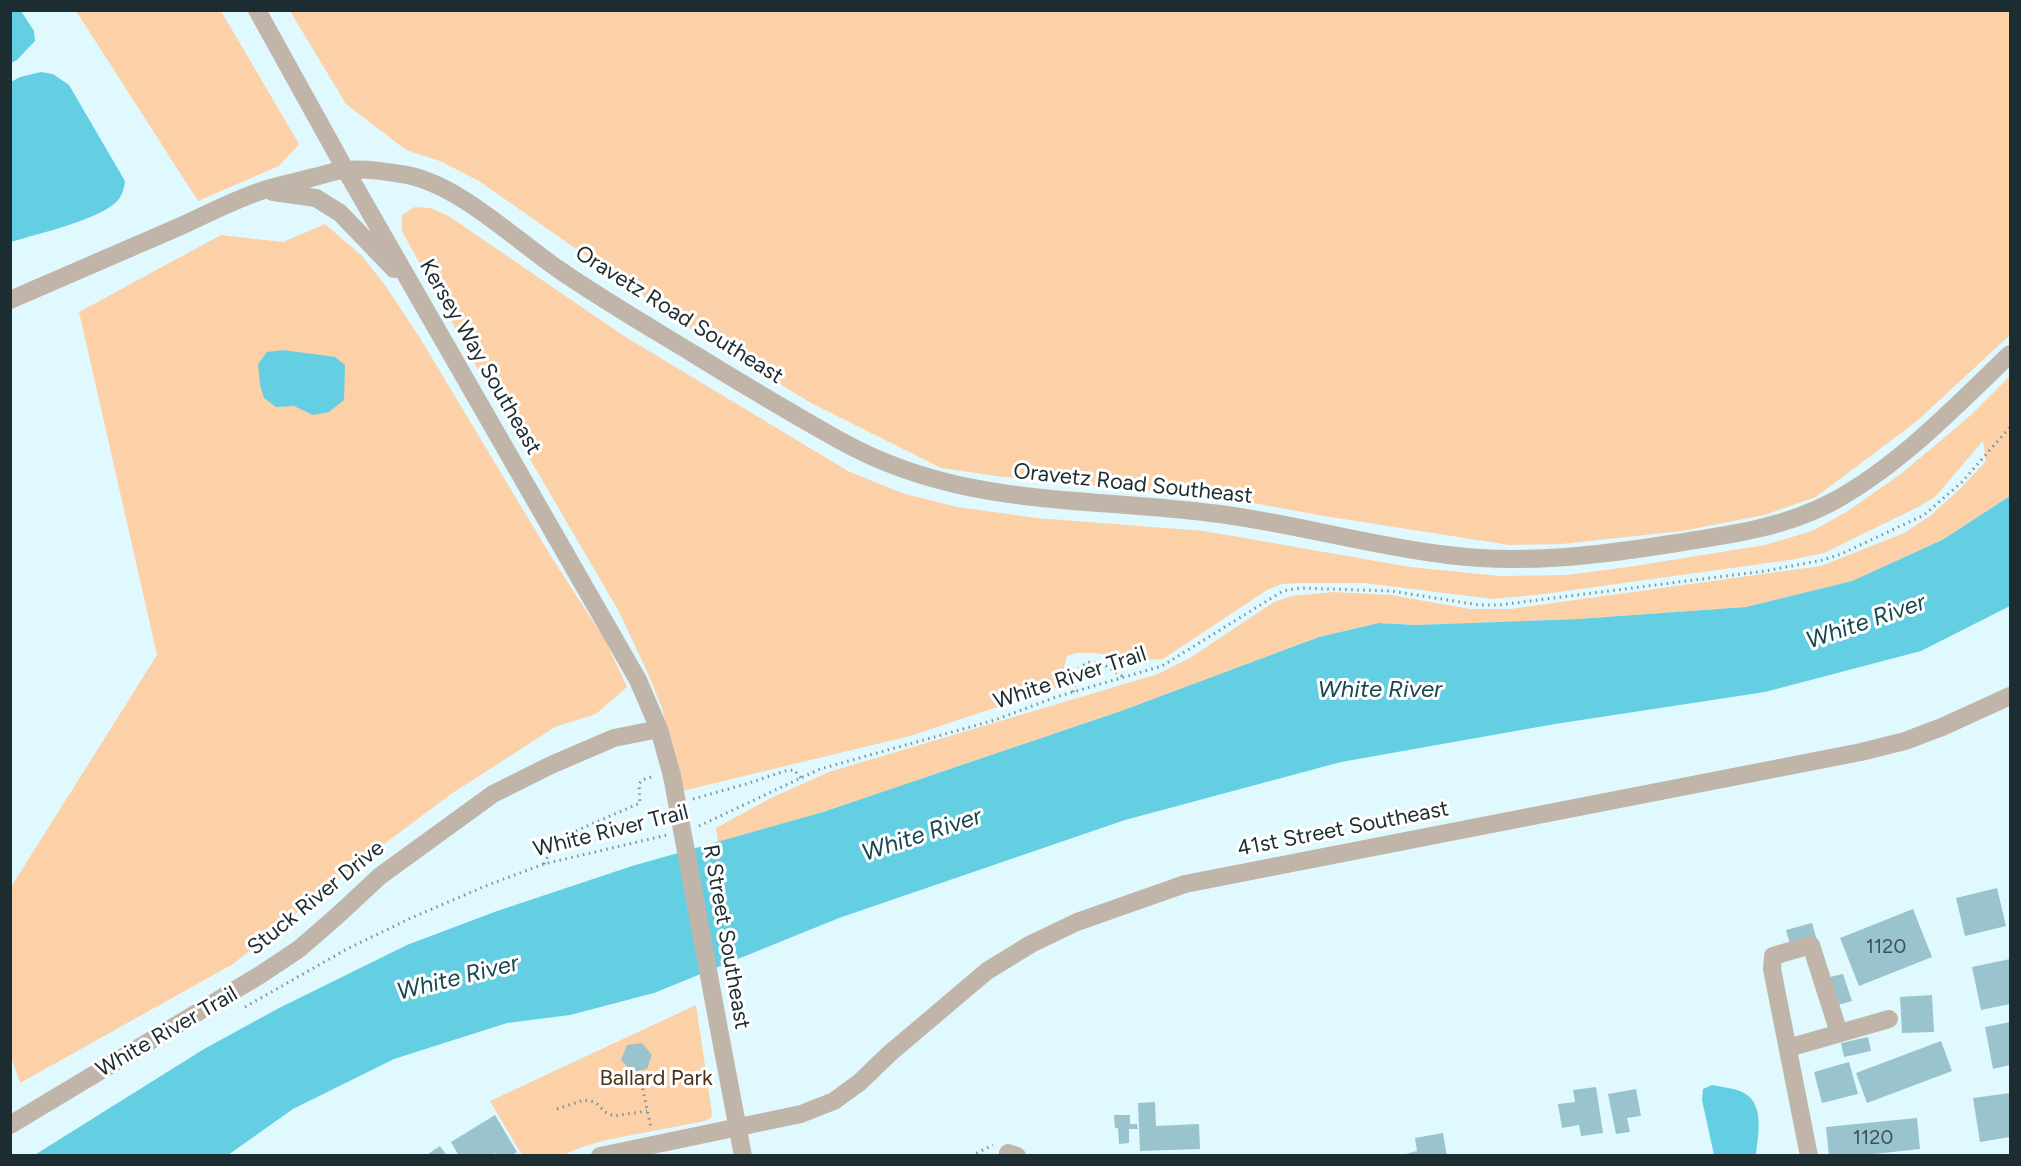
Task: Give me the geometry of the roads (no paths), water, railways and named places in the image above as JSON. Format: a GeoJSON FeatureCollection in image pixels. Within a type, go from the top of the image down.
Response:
{"type":"FeatureCollection","features":[{"type":"Feature","properties":{"kind":"street","name":"Kersey Way Southeast"},"geometry":{"type":"LineString","coordinates":[[256,10],[345,170],[638,680],[659,729]]}},
{"type":"Feature","properties":{"kind":"street","name":"Oravetz Road Southeast"},"geometry":{"type":"LineString","coordinates":[[10,300],[259,191],[345,170],[405,174],[442,187],[560,270],[656,331],[785,410],[843,443],[889,465],[928,478],[994,493],[1214,513],[1455,556],[1541,559],[1735,534],[1794,519],[1828,504],[1882,469],[2010,354]]}},
{"type":"Feature","properties":{"kind":"street"},"geometry":{"type":"LineString","coordinates":[[259,191],[316,198],[339,213],[416,294]]}},
{"type":"Feature","properties":{"kind":"street","name":"41st Street Southeast"},"geometry":{"type":"LineString","coordinates":[[600,1155],[801,1114],[834,1101],[860,1082],[889,1054],[987,971],[1077,921],[1125,903],[1185,884],[1861,753],[1905,741],[1942,727],[2010,696]]}},
{"type":"Feature","properties":{"kind":"street","name":"R Street Southeast"},"geometry":{"type":"LineString","coordinates":[[659,729],[672,774],[743,1155]]}},
{"type":"Feature","properties":{"kind":"street","name":"Stuck River Drive"},"geometry":{"type":"LineString","coordinates":[[10,1125],[260,975],[298,949],[380,876],[493,794],[551,765],[614,738],[659,729]]}},
{"type":"Feature","properties":{"kind":"street"},"geometry":{"type":"LineString","coordinates":[[1809,1155],[1773,956],[1811,945],[1839,1034]]}},
{"type":"Feature","properties":{"kind":"street"},"geometry":{"type":"LineString","coordinates":[[1788,1048],[1889,1019]]}},
{"type":"Feature","properties":{"kind":"water"},"geometry":{"type":"Polygon","coordinates":[[[11,10],[21,11],[34,31],[35,41],[17,60],[11,63],[11,10]]]}},
{"type":"Feature","properties":{"kind":"water"},"geometry":{"type":"Polygon","coordinates":[[[41,72],[53,74],[69,85],[125,181],[119,199],[99,213],[69,225],[11,242],[11,82],[20,77],[41,72]]]}},
{"type":"Feature","properties":{"kind":"water"},"geometry":{"type":"Polygon","coordinates":[[[283,350],[335,357],[345,365],[344,400],[329,412],[313,415],[294,406],[276,407],[264,398],[258,364],[267,352],[283,350]]]}},
{"type":"Feature","properties":{"kind":"water","name":"White River"},"geometry":{"type":"Polygon","coordinates":[[[2010,496],[2010,606],[1921,651],[1765,692],[1555,724],[1341,762],[1125,820],[839,918],[654,993],[570,1015],[507,1023],[394,1059],[293,1109],[228,1155],[33,1156],[204,1049],[279,1008],[407,945],[497,911],[632,866],[823,812],[1121,711],[1319,637],[1379,623],[1416,625],[1578,619],[1746,607],[1852,581],[1942,540],[2010,496]]]}},
{"type":"Feature","properties":{"kind":"water"},"geometry":{"type":"Polygon","coordinates":[[[1712,1085],[1740,1091],[1754,1102],[1759,1128],[1756,1155],[1714,1155],[1702,1100],[1703,1089],[1712,1085]]]}},
{"type":"Feature","properties":{"kind":"park label","name":"Ballard Park"},"geometry":{"type":"Point","coordinates":[656,1079]}}]}
